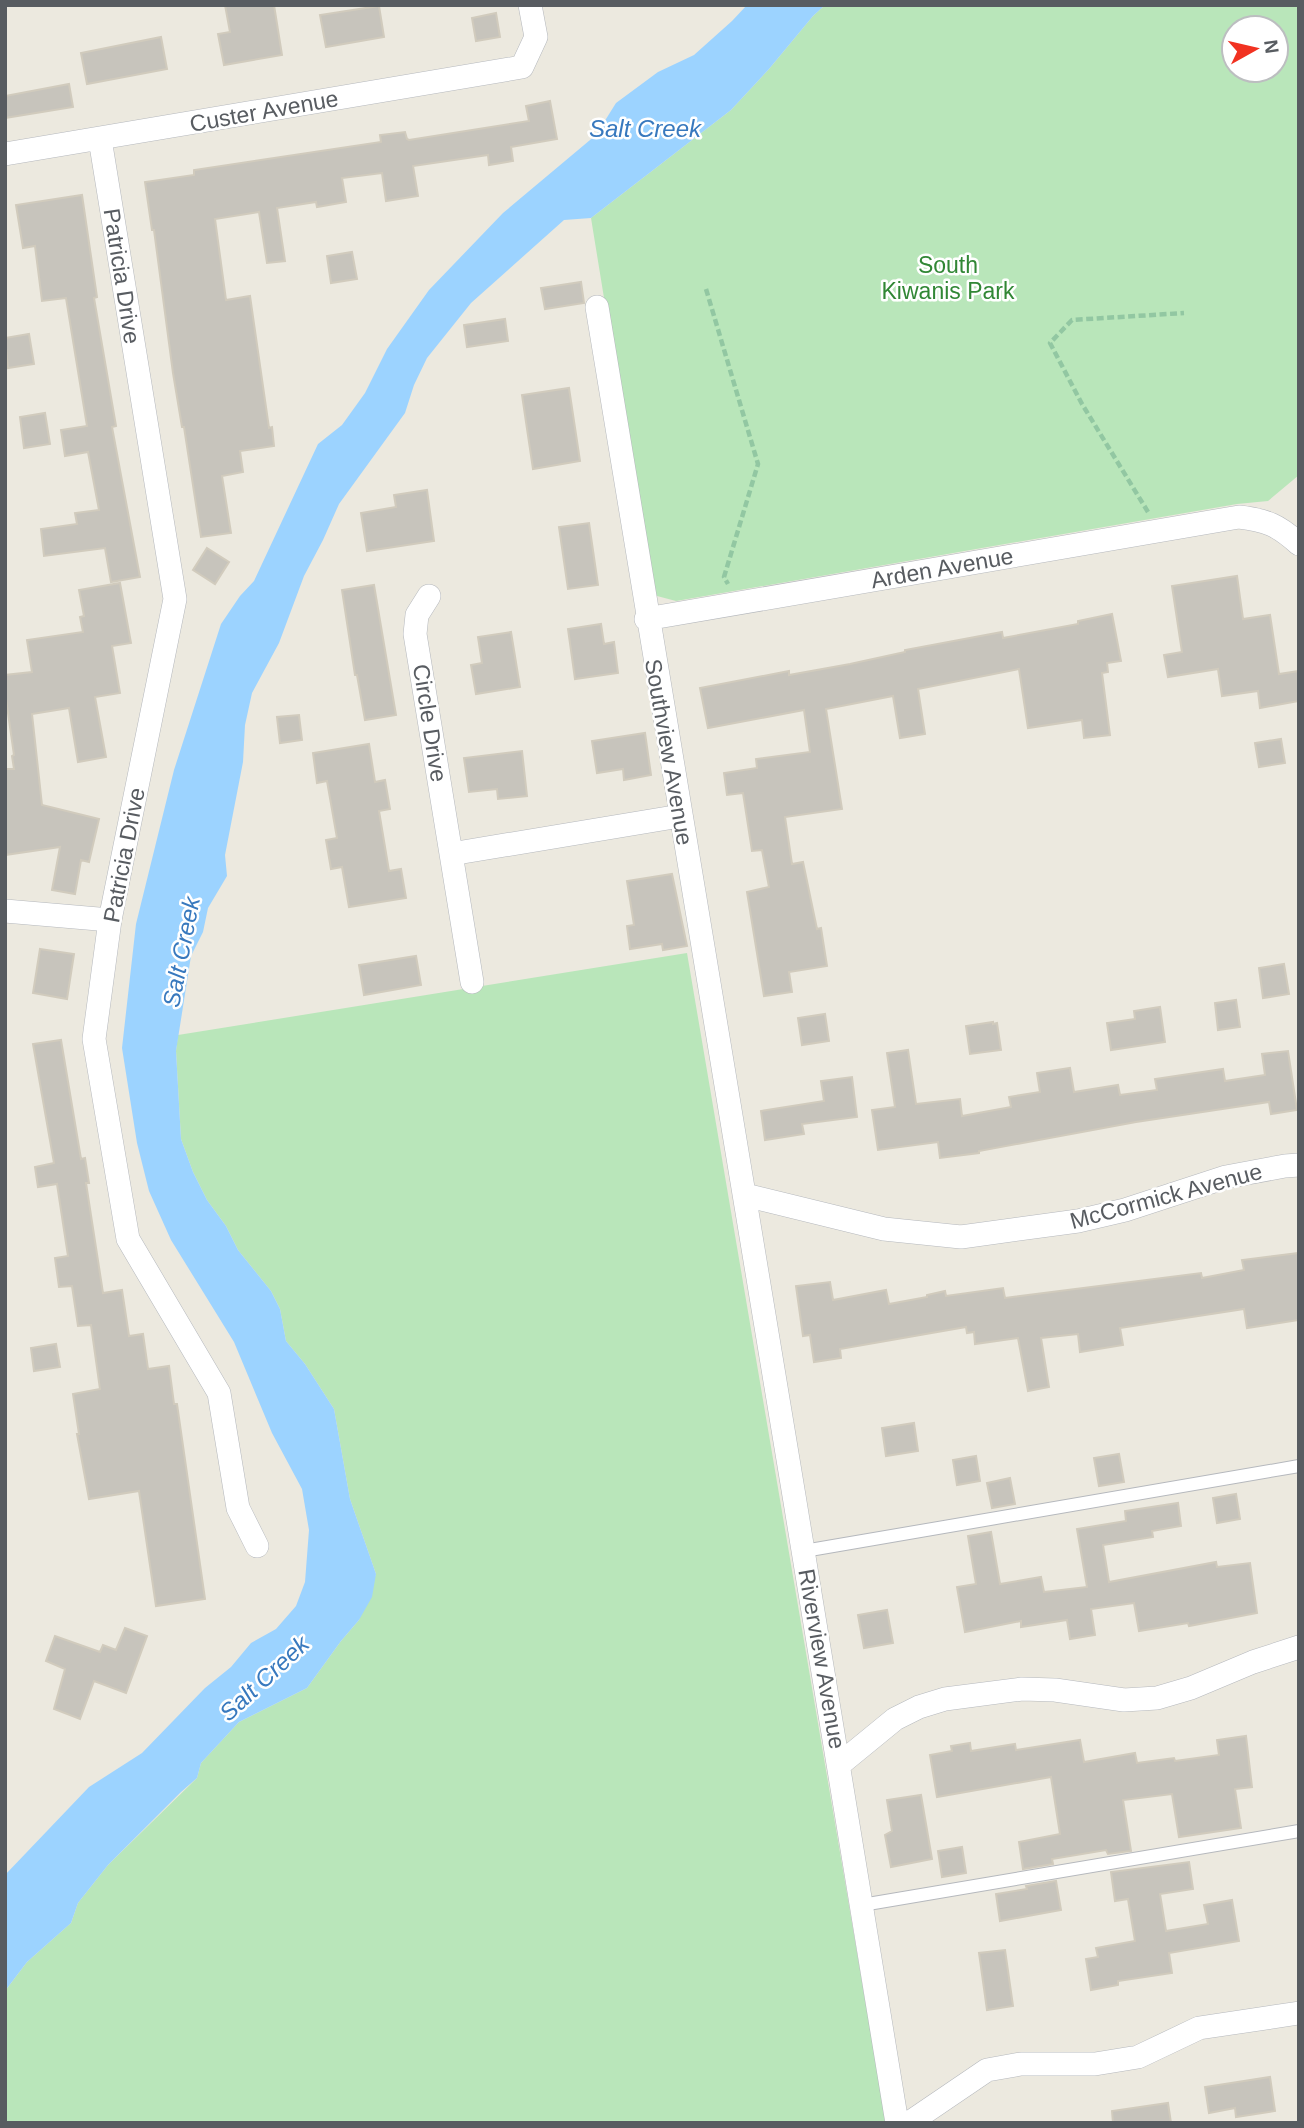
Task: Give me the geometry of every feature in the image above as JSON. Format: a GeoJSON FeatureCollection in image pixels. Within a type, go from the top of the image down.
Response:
{"type":"FeatureCollection","features":[{"type":"Feature","properties":{"kind":"street","name":"Custer Avenue"},"geometry":{"type":"LineString","coordinates":[[5,154],[523,67],[536,37],[530,5]]}},
{"type":"Feature","properties":{"kind":"street","name":"Patricia Drive"},"geometry":{"type":"LineString","coordinates":[[100,139],[175,599],[110,920],[94,1039],[128,1239],[219,1392],[238,1508],[257,1546]]}},
{"type":"Feature","properties":{"kind":"street","name":"Southview Avenue"},"geometry":{"type":"LineString","coordinates":[[597,307],[646,619],[744,1195]]}},
{"type":"Feature","properties":{"kind":"street","name":"Arden Avenue"},"geometry":{"type":"LineString","coordinates":[[646,619],[1239,517],[1263,520],[1299,544]]}},
{"type":"Feature","properties":{"kind":"street","name":"Circle Drive"},"geometry":{"type":"LineString","coordinates":[[429,596],[417,615],[415,634],[472,982]]}},
{"type":"Feature","properties":{"kind":"street"},"geometry":{"type":"LineString","coordinates":[[451,854],[680,816]]}},
{"type":"Feature","properties":{"kind":"street"},"geometry":{"type":"LineString","coordinates":[[5,911],[110,920]]}},
{"type":"Feature","properties":{"kind":"street","name":"McCormick Avenue"},"geometry":{"type":"LineString","coordinates":[[744,1195],[884,1230],[961,1237],[1077,1221],[1125,1210],[1226,1177],[1299,1166]]}},
{"type":"Feature","properties":{"kind":"street","name":"Riverview Avenue"},"geometry":{"type":"LineString","coordinates":[[744,1195],[840,1764],[897,2123]]}},
{"type":"Feature","properties":{"kind":"street"},"geometry":{"type":"LineString","coordinates":[[840,1764],[895,1719],[919,1707],[945,1699],[1022,1689],[1055,1690],[1124,1700],[1157,1698],[1299,1647]]}},
{"type":"Feature","properties":{"kind":"street"},"geometry":{"type":"LineString","coordinates":[[909,2123],[988,2070],[1021,2064],[1095,2064],[1138,2057],[1199,2028],[1299,2013]]}},
{"type":"Feature","properties":{"kind":"lane"},"geometry":{"type":"LineString","coordinates":[[804,1551],[1299,1466]]}},
{"type":"Feature","properties":{"kind":"lane"},"geometry":{"type":"LineString","coordinates":[[862,1905],[1299,1831]]}},
{"type":"Feature","properties":{"kind":"path"},"geometry":{"type":"LineString","coordinates":[[706,289],[758,464],[724,577],[740,603]]}},
{"type":"Feature","properties":{"kind":"path"},"geometry":{"type":"LineString","coordinates":[[1160,530],[1082,404],[1050,343],[1072,320],[1184,313]]}},
{"type":"Feature","properties":{"kind":"green space","name":"South Kiwanis Park"},"geometry":{"type":"Polygon","coordinates":[[[825,5],[1299,5],[1299,475],[1268,501],[1237,504],[676,601],[657,596],[651,587],[591,218],[731,110],[825,5]]]}},
{"type":"Feature","properties":{"kind":"green space"},"geometry":{"type":"Polygon","coordinates":[[[687,953],[886,2123],[5,2123],[5,1991],[27,1962],[71,1923],[78,1903],[108,1865],[197,1778],[201,1763],[239,1722],[307,1688],[359,1620],[376,1574],[350,1499],[334,1409],[305,1364],[286,1341],[280,1309],[271,1291],[238,1250],[193,1172],[181,1139],[176,1051],[178,1035],[687,953]]]}},
{"type":"Feature","properties":{"kind":"water","name":"Salt Creek"},"geometry":{"type":"Polygon","coordinates":[[[747,5],[825,5],[731,110],[591,218],[564,220],[471,303],[427,358],[405,413],[339,504],[304,576],[279,643],[252,693],[245,725],[243,762],[225,855],[227,876],[208,908],[203,932],[191,956],[176,1051],[181,1139],[207,1200],[226,1226],[238,1250],[271,1291],[280,1309],[286,1341],[305,1364],[334,1409],[350,1499],[376,1574],[372,1597],[359,1620],[307,1688],[239,1722],[201,1763],[197,1778],[108,1865],[78,1903],[71,1923],[27,1962],[5,1991],[5,1875],[89,1787],[142,1753],[205,1688],[231,1667],[251,1643],[276,1629],[296,1606],[305,1582],[309,1530],[302,1489],[272,1433],[234,1342],[171,1240],[149,1191],[137,1143],[122,1048],[136,924],[174,770],[221,624],[254,581],[318,444],[342,425],[365,393],[387,349],[429,290],[503,213],[596,135],[616,103],[658,72],[694,55],[747,5]]]}},
{"type":"Feature","properties":{"kind":"building"},"geometry":{"type":"Polygon","coordinates":[[[225,5],[274,5],[282,55],[224,65],[218,34],[230,32],[225,5]]]}},
{"type":"Feature","properties":{"kind":"building"},"geometry":{"type":"Polygon","coordinates":[[[379,6],[384,37],[326,47],[320,15],[379,6]]]}},
{"type":"Feature","properties":{"kind":"building"},"geometry":{"type":"Polygon","coordinates":[[[496,13],[500,37],[476,41],[472,18],[496,13]]]}},
{"type":"Feature","properties":{"kind":"building"},"geometry":{"type":"Polygon","coordinates":[[[161,37],[167,69],[87,84],[81,53],[161,37]]]}},
{"type":"Feature","properties":{"kind":"building"},"geometry":{"type":"Polygon","coordinates":[[[69,84],[73,107],[5,118],[5,96],[69,84]]]}},
{"type":"Feature","properties":{"kind":"building"},"geometry":{"type":"Polygon","coordinates":[[[550,101],[557,139],[511,147],[513,161],[489,165],[488,155],[413,166],[418,196],[386,201],[382,173],[342,178],[346,202],[317,207],[316,202],[277,208],[285,261],[267,263],[259,212],[215,219],[226,300],[250,296],[274,446],[240,451],[243,472],[222,476],[231,533],[201,537],[173,373],[145,182],[194,175],[194,170],[381,142],[380,135],[405,132],[409,140],[529,121],[526,106],[550,101]]]}},
{"type":"Feature","properties":{"kind":"building"},"geometry":{"type":"Polygon","coordinates":[[[82,195],[97,297],[94,298],[116,426],[112,427],[140,577],[111,582],[105,548],[44,556],[41,529],[77,524],[75,513],[99,510],[88,452],[65,456],[61,430],[87,426],[66,298],[42,301],[35,246],[23,248],[16,205],[82,195]]]}},
{"type":"Feature","properties":{"kind":"building"},"geometry":{"type":"Polygon","coordinates":[[[352,252],[357,279],[331,283],[327,256],[352,252]]]}},
{"type":"Feature","properties":{"kind":"building"},"geometry":{"type":"Polygon","coordinates":[[[581,282],[584,303],[545,309],[541,288],[581,282]]]}},
{"type":"Feature","properties":{"kind":"building"},"geometry":{"type":"Polygon","coordinates":[[[505,319],[508,341],[467,347],[464,325],[505,319]]]}},
{"type":"Feature","properties":{"kind":"building"},"geometry":{"type":"Polygon","coordinates":[[[29,334],[34,364],[8,368],[5,338],[29,334]]]}},
{"type":"Feature","properties":{"kind":"building"},"geometry":{"type":"Polygon","coordinates":[[[569,388],[580,461],[533,469],[522,395],[569,388]]]}},
{"type":"Feature","properties":{"kind":"building"},"geometry":{"type":"Polygon","coordinates":[[[45,413],[50,444],[24,448],[20,417],[45,413]]]}},
{"type":"Feature","properties":{"kind":"building"},"geometry":{"type":"Polygon","coordinates":[[[427,490],[434,541],[367,551],[361,513],[396,507],[394,495],[427,490]]]}},
{"type":"Feature","properties":{"kind":"building"},"geometry":{"type":"Polygon","coordinates":[[[589,523],[598,585],[568,589],[559,527],[589,523]]]}},
{"type":"Feature","properties":{"kind":"building"},"geometry":{"type":"Polygon","coordinates":[[[207,548],[229,562],[215,584],[193,570],[207,548]]]}},
{"type":"Feature","properties":{"kind":"building"},"geometry":{"type":"Polygon","coordinates":[[[1237,576],[1243,619],[1270,615],[1279,674],[1299,671],[1299,701],[1260,708],[1258,691],[1222,696],[1218,669],[1168,677],[1164,655],[1182,652],[1172,586],[1237,576]]]}},
{"type":"Feature","properties":{"kind":"building"},"geometry":{"type":"Polygon","coordinates":[[[120,583],[131,643],[112,646],[120,693],[95,697],[106,757],[78,762],[69,708],[32,714],[42,805],[99,819],[89,862],[81,860],[75,894],[52,890],[60,847],[5,855],[5,769],[14,769],[14,755],[5,675],[32,672],[27,640],[83,632],[80,617],[84,616],[79,590],[120,583]]]}},
{"type":"Feature","properties":{"kind":"building"},"geometry":{"type":"Polygon","coordinates":[[[374,585],[396,715],[365,720],[342,590],[374,585]]]}},
{"type":"Feature","properties":{"kind":"building"},"geometry":{"type":"Polygon","coordinates":[[[1112,614],[1121,661],[1107,663],[1108,672],[1102,673],[1110,735],[1084,738],[1082,720],[1028,728],[1019,669],[918,689],[925,734],[900,738],[893,696],[826,709],[842,809],[785,817],[792,864],[803,862],[817,929],[821,928],[827,966],[789,972],[792,992],[764,996],[747,892],[769,887],[762,850],[752,851],[743,793],[727,795],[724,773],[757,768],[756,759],[810,752],[804,710],[708,728],[700,688],[789,671],[789,675],[850,664],[905,650],[1002,632],[1003,638],[1078,624],[1078,621],[1112,614]]]}},
{"type":"Feature","properties":{"kind":"building"},"geometry":{"type":"Polygon","coordinates":[[[601,624],[604,644],[614,642],[618,673],[575,679],[568,629],[601,624]]]}},
{"type":"Feature","properties":{"kind":"building"},"geometry":{"type":"Polygon","coordinates":[[[511,632],[520,687],[476,694],[471,665],[482,663],[478,637],[511,632]]]}},
{"type":"Feature","properties":{"kind":"building"},"geometry":{"type":"Polygon","coordinates":[[[299,715],[302,740],[280,743],[277,717],[299,715]]]}},
{"type":"Feature","properties":{"kind":"building"},"geometry":{"type":"Polygon","coordinates":[[[645,733],[651,775],[624,780],[623,769],[597,773],[592,741],[645,733]]]}},
{"type":"Feature","properties":{"kind":"building"},"geometry":{"type":"Polygon","coordinates":[[[1281,739],[1285,763],[1259,767],[1255,743],[1281,739]]]}},
{"type":"Feature","properties":{"kind":"building"},"geometry":{"type":"Polygon","coordinates":[[[369,744],[375,782],[385,780],[390,809],[379,811],[389,871],[401,869],[406,898],[349,907],[342,867],[331,869],[326,840],[337,838],[327,781],[317,783],[313,753],[369,744]]]}},
{"type":"Feature","properties":{"kind":"building"},"geometry":{"type":"Polygon","coordinates":[[[522,751],[527,796],[498,799],[497,789],[469,792],[464,758],[522,751]]]}},
{"type":"Feature","properties":{"kind":"building"},"geometry":{"type":"Polygon","coordinates":[[[672,874],[687,946],[663,950],[662,944],[630,949],[627,926],[634,925],[627,881],[672,874]]]}},
{"type":"Feature","properties":{"kind":"building"},"geometry":{"type":"Polygon","coordinates":[[[40,949],[74,954],[67,999],[33,993],[40,949]]]}},
{"type":"Feature","properties":{"kind":"building"},"geometry":{"type":"Polygon","coordinates":[[[416,956],[421,985],[364,995],[359,965],[416,956]]]}},
{"type":"Feature","properties":{"kind":"building"},"geometry":{"type":"Polygon","coordinates":[[[1284,964],[1289,994],[1263,998],[1259,968],[1284,964]]]}},
{"type":"Feature","properties":{"kind":"building"},"geometry":{"type":"Polygon","coordinates":[[[1236,1000],[1240,1027],[1218,1030],[1215,1003],[1236,1000]]]}},
{"type":"Feature","properties":{"kind":"building"},"geometry":{"type":"Polygon","coordinates":[[[1160,1007],[1165,1042],[1111,1050],[1107,1023],[1135,1019],[1134,1011],[1160,1007]]]}},
{"type":"Feature","properties":{"kind":"building"},"geometry":{"type":"Polygon","coordinates":[[[825,1014],[829,1041],[802,1045],[798,1018],[825,1014]]]}},
{"type":"Feature","properties":{"kind":"building"},"geometry":{"type":"Polygon","coordinates":[[[997,1023],[1001,1050],[970,1054],[966,1026],[997,1023]]]}},
{"type":"Feature","properties":{"kind":"building"},"geometry":{"type":"Polygon","coordinates":[[[61,1040],[81,1159],[85,1158],[89,1183],[86,1183],[103,1293],[122,1290],[129,1336],[143,1334],[148,1369],[169,1366],[174,1404],[177,1404],[205,1599],[156,1606],[139,1491],[89,1499],[73,1394],[100,1389],[91,1325],[78,1326],[72,1286],[59,1287],[55,1258],[68,1256],[57,1184],[38,1187],[35,1167],[54,1163],[33,1044],[61,1040]]]}},
{"type":"Feature","properties":{"kind":"building"},"geometry":{"type":"Polygon","coordinates":[[[908,1050],[916,1104],[960,1099],[962,1116],[1011,1107],[1009,1097],[1040,1092],[1037,1073],[1070,1068],[1074,1092],[1118,1085],[1120,1095],[1157,1090],[1155,1079],[1223,1069],[1225,1081],[1265,1075],[1262,1054],[1288,1051],[1297,1110],[1271,1114],[1269,1102],[1136,1122],[979,1153],[940,1158],[938,1142],[878,1150],[872,1110],[895,1107],[887,1053],[908,1050]]]}},
{"type":"Feature","properties":{"kind":"building"},"geometry":{"type":"Polygon","coordinates":[[[852,1077],[857,1117],[802,1124],[804,1134],[765,1140],[761,1111],[824,1101],[821,1081],[852,1077]]]}},
{"type":"Feature","properties":{"kind":"building"},"geometry":{"type":"Polygon","coordinates":[[[1299,1253],[1299,1320],[1247,1328],[1244,1309],[1120,1328],[1123,1345],[1080,1352],[1078,1334],[1041,1338],[1049,1387],[1028,1391],[1018,1338],[975,1344],[974,1332],[967,1333],[966,1327],[840,1349],[841,1358],[814,1362],[810,1335],[803,1336],[796,1286],[830,1282],[833,1300],[886,1290],[889,1304],[945,1291],[946,1296],[1003,1288],[1005,1298],[1201,1273],[1202,1278],[1244,1270],[1242,1260],[1299,1253]]]}},
{"type":"Feature","properties":{"kind":"building"},"geometry":{"type":"Polygon","coordinates":[[[56,1344],[60,1367],[34,1371],[31,1348],[56,1344]]]}},
{"type":"Feature","properties":{"kind":"building"},"geometry":{"type":"Polygon","coordinates":[[[914,1423],[918,1451],[886,1456],[882,1428],[914,1423]]]}},
{"type":"Feature","properties":{"kind":"building"},"geometry":{"type":"Polygon","coordinates":[[[1119,1454],[1124,1482],[1099,1486],[1094,1458],[1119,1454]]]}},
{"type":"Feature","properties":{"kind":"building"},"geometry":{"type":"Polygon","coordinates":[[[976,1456],[980,1481],[957,1485],[953,1460],[976,1456]]]}},
{"type":"Feature","properties":{"kind":"building"},"geometry":{"type":"Polygon","coordinates":[[[1010,1478],[1015,1504],[992,1508],[987,1483],[1010,1478]]]}},
{"type":"Feature","properties":{"kind":"building"},"geometry":{"type":"Polygon","coordinates":[[[1236,1494],[1240,1519],[1217,1523],[1213,1498],[1236,1494]]]}},
{"type":"Feature","properties":{"kind":"building"},"geometry":{"type":"Polygon","coordinates":[[[1178,1503],[1181,1526],[1152,1531],[1153,1537],[1103,1545],[1109,1582],[1216,1562],[1217,1567],[1250,1563],[1257,1613],[1189,1626],[1188,1623],[1139,1631],[1134,1603],[1091,1609],[1095,1635],[1070,1639],[1067,1620],[1021,1627],[1021,1621],[965,1632],[957,1587],[976,1584],[968,1536],[991,1532],[1000,1584],[1041,1577],[1044,1592],[1087,1587],[1077,1529],[1126,1521],[1125,1511],[1178,1503]]]}},
{"type":"Feature","properties":{"kind":"building"},"geometry":{"type":"Polygon","coordinates":[[[887,1610],[893,1643],[864,1648],[858,1615],[887,1610]]]}},
{"type":"Feature","properties":{"kind":"building"},"geometry":{"type":"Polygon","coordinates":[[[125,1628],[147,1636],[126,1693],[94,1681],[80,1719],[54,1709],[65,1669],[46,1661],[55,1636],[100,1652],[103,1645],[116,1650],[125,1628]]]}},
{"type":"Feature","properties":{"kind":"building"},"geometry":{"type":"Polygon","coordinates":[[[1246,1736],[1252,1787],[1235,1789],[1241,1828],[1179,1837],[1172,1794],[1123,1800],[1131,1851],[1108,1854],[1106,1850],[1052,1859],[1053,1864],[1023,1869],[1019,1842],[1060,1834],[1051,1777],[937,1797],[930,1755],[952,1751],[951,1746],[970,1743],[971,1751],[1015,1744],[1016,1750],[1080,1740],[1084,1762],[1135,1753],[1137,1763],[1174,1758],[1175,1761],[1219,1755],[1217,1740],[1246,1736]]]}},
{"type":"Feature","properties":{"kind":"building"},"geometry":{"type":"Polygon","coordinates":[[[921,1795],[932,1859],[891,1867],[885,1835],[892,1831],[887,1800],[921,1795]]]}},
{"type":"Feature","properties":{"kind":"building"},"geometry":{"type":"Polygon","coordinates":[[[962,1847],[966,1873],[942,1877],[938,1851],[962,1847]]]}},
{"type":"Feature","properties":{"kind":"building"},"geometry":{"type":"Polygon","coordinates":[[[1189,1862],[1193,1889],[1160,1894],[1166,1931],[1208,1924],[1204,1905],[1232,1900],[1239,1941],[1169,1953],[1172,1973],[1118,1981],[1118,1985],[1091,1990],[1086,1959],[1098,1957],[1096,1948],[1135,1941],[1128,1899],[1115,1901],[1111,1872],[1189,1862]]]}},
{"type":"Feature","properties":{"kind":"building"},"geometry":{"type":"Polygon","coordinates":[[[1056,1881],[1061,1910],[1000,1921],[996,1894],[1056,1881]]]}},
{"type":"Feature","properties":{"kind":"building"},"geometry":{"type":"Polygon","coordinates":[[[1005,1950],[1013,2006],[987,2010],[979,1953],[1005,1950]]]}},
{"type":"Feature","properties":{"kind":"building"},"geometry":{"type":"Polygon","coordinates":[[[1270,2077],[1275,2111],[1236,2117],[1235,2108],[1209,2113],[1205,2087],[1270,2077]]]}},
{"type":"Feature","properties":{"kind":"building"},"geometry":{"type":"Polygon","coordinates":[[[1168,2103],[1171,2123],[1113,2123],[1112,2111],[1168,2103]]]}}]}
